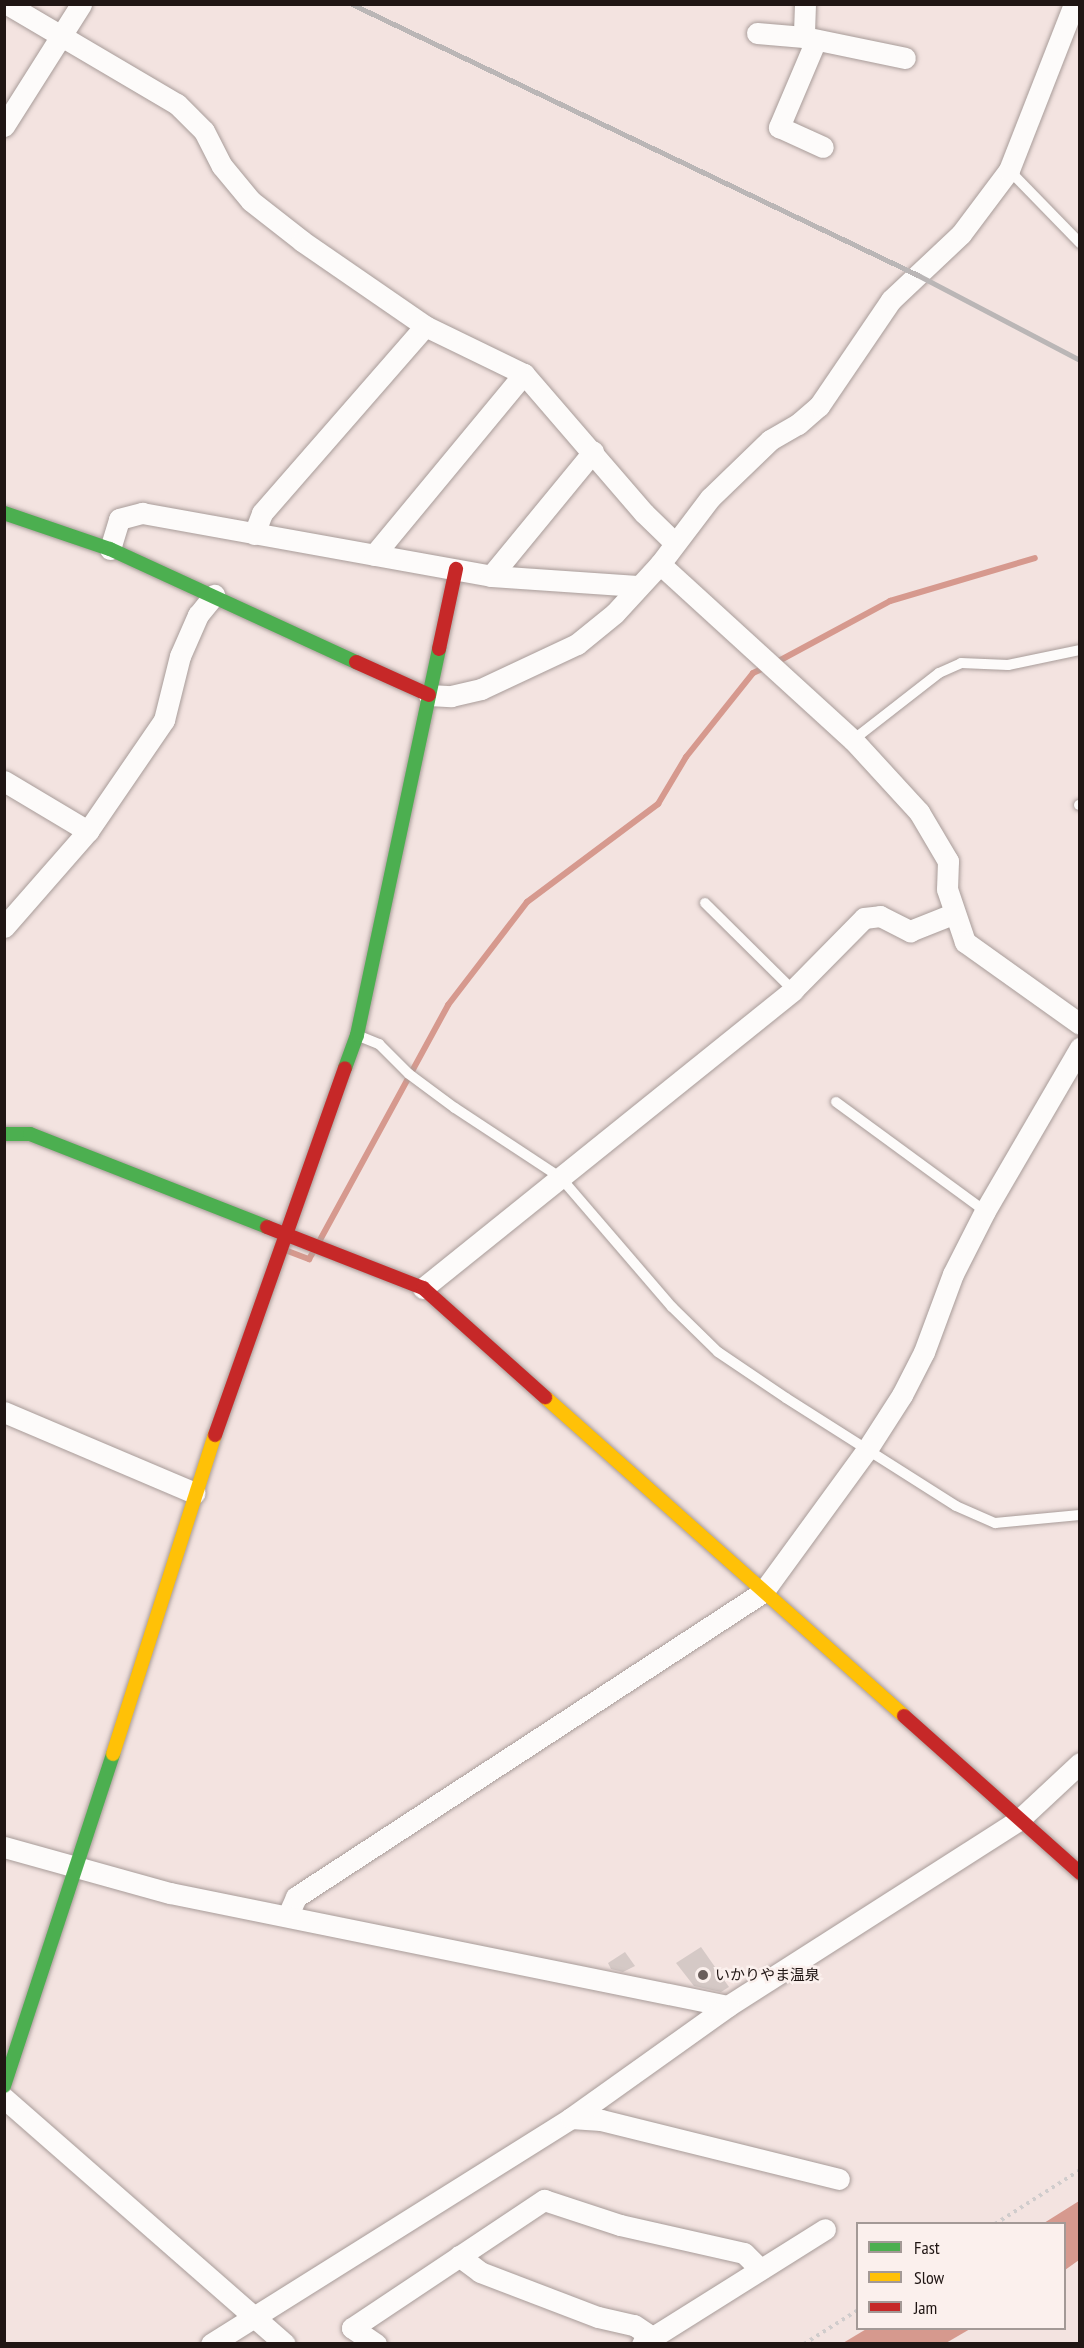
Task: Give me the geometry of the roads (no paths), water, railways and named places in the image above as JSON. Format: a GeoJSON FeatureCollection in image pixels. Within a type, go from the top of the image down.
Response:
{"type":"FeatureCollection","features":[{"type":"Feature","properties":{"kind":"street"},"geometry":{"type":"LineString","coordinates":[[8,4],[177,104],[204,130],[222,166],[251,201],[302,241],[425,326],[524,374],[644,513],[675,543]]}},
{"type":"Feature","properties":{"kind":"street"},"geometry":{"type":"LineString","coordinates":[[4,126],[81,4]]}},
{"type":"Feature","properties":{"kind":"street"},"geometry":{"type":"LineString","coordinates":[[805,4],[810,38],[779,127],[823,147]]}},
{"type":"Feature","properties":{"kind":"street"},"geometry":{"type":"LineString","coordinates":[[4,513],[110,549],[429,695],[451,696],[481,689],[577,644],[615,614],[660,564],[710,498],[770,440],[819,406],[891,300],[961,234],[1009,170],[1074,4]]}},
{"type":"Feature","properties":{"kind":"street"},"geometry":{"type":"LineString","coordinates":[[757,33],[810,38],[905,58]]}},
{"type":"Feature","properties":{"kind":"street"},"geometry":{"type":"LineString","coordinates":[[254,534],[262,513],[425,326]]}},
{"type":"Feature","properties":{"kind":"street"},"geometry":{"type":"LineString","coordinates":[[374,555],[524,374]]}},
{"type":"Feature","properties":{"kind":"street"},"geometry":{"type":"LineString","coordinates":[[491,576],[593,452]]}},
{"type":"Feature","properties":{"kind":"street"},"geometry":{"type":"LineString","coordinates":[[110,549],[118,519],[142,513],[491,576],[638,586]]}},
{"type":"Feature","properties":{"kind":"street"},"geometry":{"type":"LineString","coordinates":[[660,564],[853,740],[919,812],[948,861],[947,889],[953,914],[965,942],[1080,1024]]}},
{"type":"Feature","properties":{"kind":"street"},"geometry":{"type":"LineString","coordinates":[[4,2086],[78,1868],[195,1493],[284,1231],[357,1035],[456,569]]}},
{"type":"Feature","properties":{"kind":"street"},"geometry":{"type":"LineString","coordinates":[[4,927],[88,831],[165,720],[180,656],[198,615],[214,596]]}},
{"type":"Feature","properties":{"kind":"street"},"geometry":{"type":"LineString","coordinates":[[4,781],[88,831]]}},
{"type":"Feature","properties":{"kind":"street"},"geometry":{"type":"LineString","coordinates":[[423,1288],[793,990],[864,918],[880,916],[910,931],[953,914]]}},
{"type":"Feature","properties":{"kind":"street"},"geometry":{"type":"LineString","coordinates":[[288,1915],[296,1897],[763,1592],[866,1451],[903,1395],[924,1352],[953,1274],[985,1211],[1080,1048]]}},
{"type":"Feature","properties":{"kind":"street"},"geometry":{"type":"LineString","coordinates":[[4,1134],[30,1134],[284,1231],[423,1288],[1080,1873]]}},
{"type":"Feature","properties":{"kind":"street"},"geometry":{"type":"LineString","coordinates":[[4,1412],[195,1493]]}},
{"type":"Feature","properties":{"kind":"street"},"geometry":{"type":"LineString","coordinates":[[211,2343],[571,2118],[728,2006],[1020,1819],[1080,1763]]}},
{"type":"Feature","properties":{"kind":"street"},"geometry":{"type":"LineString","coordinates":[[4,1847],[171,1893],[728,2006]]}},
{"type":"Feature","properties":{"kind":"street"},"geometry":{"type":"LineString","coordinates":[[4,2098],[285,2343]]}},
{"type":"Feature","properties":{"kind":"street"},"geometry":{"type":"LineString","coordinates":[[571,2118],[600,2120],[839,2179]]}},
{"type":"Feature","properties":{"kind":"street"},"geometry":{"type":"LineString","coordinates":[[376,2343],[352,2328],[544,2200],[620,2225],[744,2253],[760,2269]]}},
{"type":"Feature","properties":{"kind":"street"},"geometry":{"type":"LineString","coordinates":[[459,2256],[480,2272],[598,2317],[634,2325],[647,2340],[825,2229]]}},
{"type":"Feature","properties":{"kind":"lane"},"geometry":{"type":"LineString","coordinates":[[1009,170],[1080,243]]}},
{"type":"Feature","properties":{"kind":"lane"},"geometry":{"type":"LineString","coordinates":[[853,740],[939,673],[961,663],[1008,665],[1080,650]]}},
{"type":"Feature","properties":{"kind":"lane"},"geometry":{"type":"LineString","coordinates":[[705,903],[793,990]]}},
{"type":"Feature","properties":{"kind":"lane"},"geometry":{"type":"LineString","coordinates":[[357,1035],[378,1044],[455,1108],[561,1178],[672,1307],[718,1352],[866,1451],[956,1506],[995,1523],[1080,1515]]}},
{"type":"Feature","properties":{"kind":"lane"},"geometry":{"type":"LineString","coordinates":[[836,1102],[985,1211]]}},
{"type":"Feature","properties":{"kind":"waterway"},"geometry":{"type":"LineString","coordinates":[[775,663],[890,601],[1035,558]]}},
{"type":"Feature","properties":{"kind":"waterway"},"geometry":{"type":"LineString","coordinates":[[320,1240],[448,1005],[527,902],[658,804],[686,757],[753,673],[766,667]]}},
{"type":"Feature","properties":{"kind":"waterway"},"geometry":{"type":"LineString","coordinates":[[285,1250],[309,1259],[312,1254]]}},
{"type":"Feature","properties":{"kind":"railway"},"geometry":{"type":"LineString","coordinates":[[352,4],[918,275],[1080,360]]}},
{"type":"Feature","properties":{"kind":"place","name":"いかりやま温泉"},"geometry":{"type":"Point","coordinates":[703,1975]}}]}
